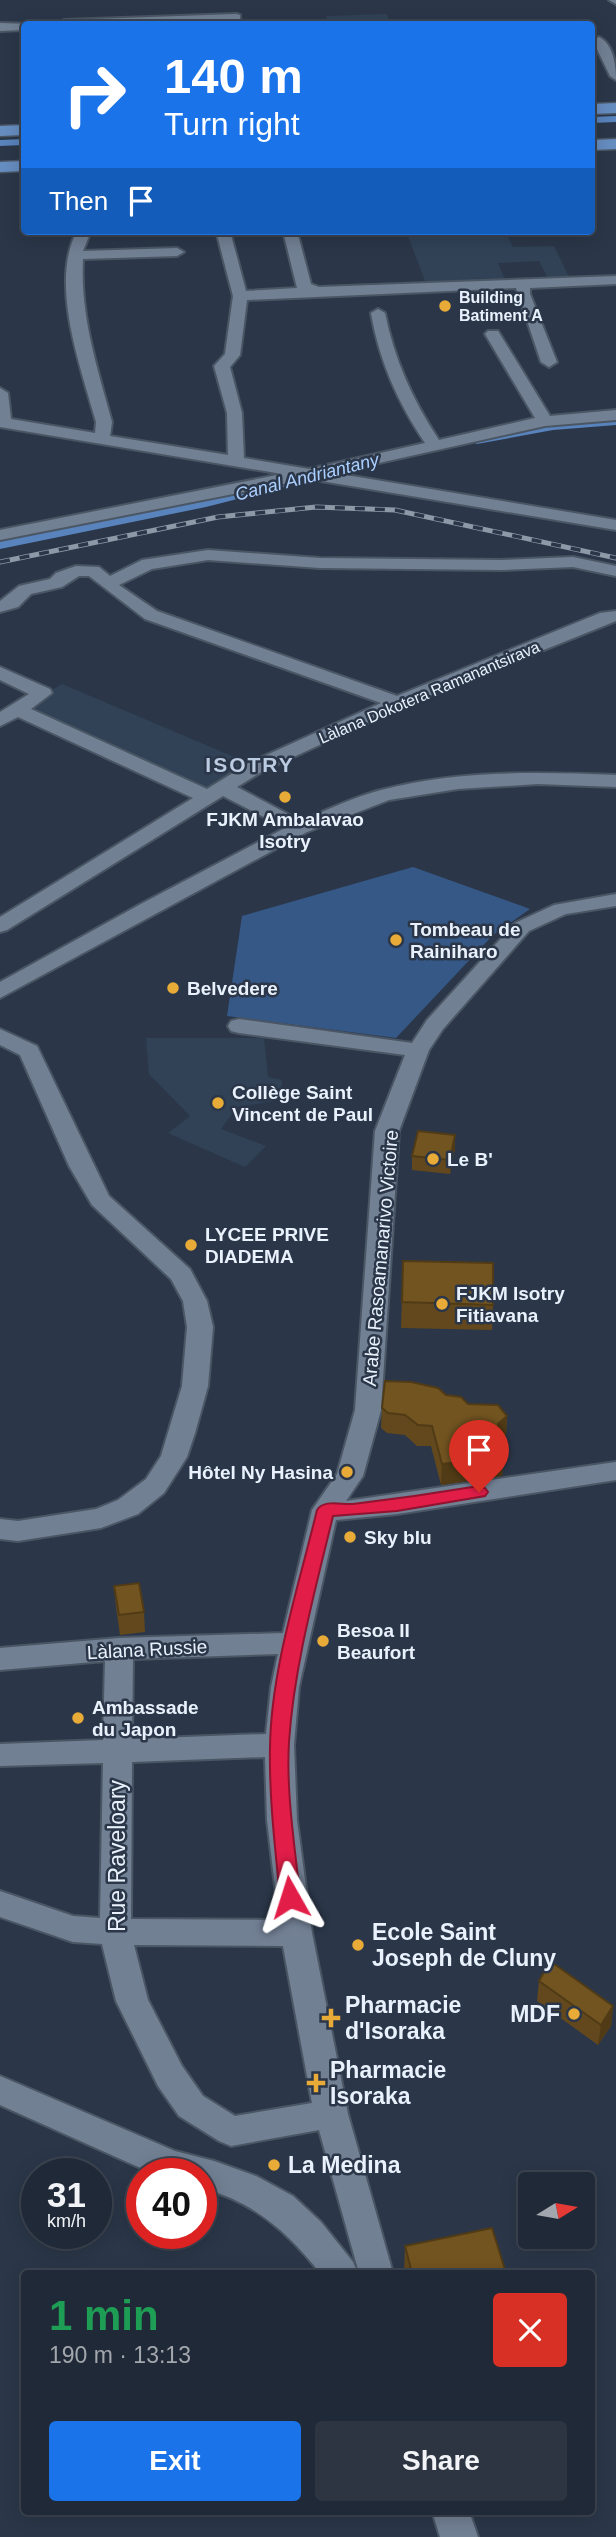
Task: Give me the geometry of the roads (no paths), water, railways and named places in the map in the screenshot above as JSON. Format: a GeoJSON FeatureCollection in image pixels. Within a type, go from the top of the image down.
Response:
{"type":"FeatureCollection","features":[{"type":"Feature","properties":{"kind":"main road"},"geometry":{"type":"LineString","coordinates":[[595,109],[616,108]]}},
{"type":"Feature","properties":{"kind":"main road"},"geometry":{"type":"LineString","coordinates":[[0,131],[21,130]]}},
{"type":"Feature","properties":{"kind":"main road"},"geometry":{"type":"LineString","coordinates":[[595,145],[616,144]]}},
{"type":"Feature","properties":{"kind":"main road"},"geometry":{"type":"LineString","coordinates":[[0,167],[21,166]]}},
{"type":"Feature","properties":{"kind":"street"},"geometry":{"type":"LineString","coordinates":[[137,21],[235,17]]}},
{"type":"Feature","properties":{"kind":"street"},"geometry":{"type":"LineString","coordinates":[[0,27],[21,26]]}},
{"type":"Feature","properties":{"kind":"street"},"geometry":{"type":"LineString","coordinates":[[616,40],[595,41],[616,76]]}},
{"type":"Feature","properties":{"kind":"street"},"geometry":{"type":"LineString","coordinates":[[82,235],[76,247],[74,294],[80,335],[104,422],[102,439]]}},
{"type":"Feature","properties":{"kind":"street"},"geometry":{"type":"LineString","coordinates":[[224,235],[240,296],[232,355],[222,366],[230,390],[239,440],[235,462]]}},
{"type":"Feature","properties":{"kind":"street"},"geometry":{"type":"LineString","coordinates":[[291,235],[304,287],[318,291]]}},
{"type":"Feature","properties":{"kind":"street"},"geometry":{"type":"LineString","coordinates":[[76,255],[177,252]]}},
{"type":"Feature","properties":{"kind":"street"},"geometry":{"type":"LineString","coordinates":[[240,296],[616,280]]}},
{"type":"Feature","properties":{"kind":"street"},"geometry":{"type":"LineString","coordinates":[[523,284],[523,295],[549,362]]}},
{"type":"Feature","properties":{"kind":"street"},"geometry":{"type":"LineString","coordinates":[[378,313],[381,337],[419,425],[434,445]]}},
{"type":"Feature","properties":{"kind":"street"},"geometry":{"type":"LineString","coordinates":[[493,334],[545,421]]}},
{"type":"Feature","properties":{"kind":"street"},"geometry":{"type":"LineString","coordinates":[[0,393],[2,422],[616,523]]}},
{"type":"Feature","properties":{"kind":"street"},"geometry":{"type":"LineString","coordinates":[[0,535],[309,474],[545,421],[616,415]]}},
{"type":"Feature","properties":{"kind":"street"},"geometry":{"type":"LineString","coordinates":[[109,583],[148,564],[208,555],[320,563],[416,562],[491,565],[573,562],[616,571]]}},
{"type":"Feature","properties":{"kind":"street"},"geometry":{"type":"LineString","coordinates":[[0,607],[12,603],[25,590],[56,583],[62,576],[76,571],[93,571],[151,615],[397,702]]}},
{"type":"Feature","properties":{"kind":"street","name":"Làlana Dokotera Ramanantsirava"},"geometry":{"type":"LineString","coordinates":[[0,926],[256,767],[397,702],[606,617],[616,616]]}},
{"type":"Feature","properties":{"kind":"street"},"geometry":{"type":"LineString","coordinates":[[0,673],[43,693],[0,720]]}},
{"type":"Feature","properties":{"kind":"street"},"geometry":{"type":"LineString","coordinates":[[19,710],[300,828]]}},
{"type":"Feature","properties":{"kind":"street"},"geometry":{"type":"LineString","coordinates":[[0,991],[146,909],[300,828],[385,795],[458,783],[538,778],[616,781]]}},
{"type":"Feature","properties":{"kind":"street","name":"Arabe Rasoamanarivo Victoire"},"geometry":{"type":"LineString","coordinates":[[326,1510],[350,1476],[368,1410],[387,1131],[418,1050],[435,1025],[522,927],[561,909],[616,900]]}},
{"type":"Feature","properties":{"kind":"street"},"geometry":{"type":"LineString","coordinates":[[239,1026],[418,1050]]}},
{"type":"Feature","properties":{"kind":"street"},"geometry":{"type":"LineString","coordinates":[[0,1036],[29,1051],[81,1166],[100,1200],[181,1275],[195,1301],[200,1327],[195,1386],[182,1433],[174,1457],[155,1486],[128,1507],[101,1518],[18,1531],[0,1529]]}},
{"type":"Feature","properties":{"kind":"street"},"geometry":{"type":"LineString","coordinates":[[375,2270],[331,2114],[296,1933],[282,1820],[279,1745],[285,1687],[326,1510],[343,1511],[397,1505],[616,1471]]}},
{"type":"Feature","properties":{"kind":"street","name":"Làlana Russie"},"geometry":{"type":"LineString","coordinates":[[0,1659],[119,1650],[294,1643]]}},
{"type":"Feature","properties":{"kind":"street","name":"Rue Raveloary"},"geometry":{"type":"LineString","coordinates":[[119,1650],[115,1933],[132,2001],[170,2076],[191,2106],[231,2131],[331,2114]]}},
{"type":"Feature","properties":{"kind":"street"},"geometry":{"type":"LineString","coordinates":[[0,1755],[279,1745]]}},
{"type":"Feature","properties":{"kind":"street"},"geometry":{"type":"LineString","coordinates":[[0,1904],[73,1929],[115,1933],[296,1933]]}},
{"type":"Feature","properties":{"kind":"street"},"geometry":{"type":"LineString","coordinates":[[0,2090],[170,2165],[214,2176],[281,2207],[309,2233],[339,2270]]}},
{"type":"Feature","properties":{"kind":"street"},"geometry":{"type":"LineString","coordinates":[[451,2515],[459,2537]]}},
{"type":"Feature","properties":{"kind":"waterway"},"geometry":{"type":"LineString","coordinates":[[595,120],[616,119]]}},
{"type":"Feature","properties":{"kind":"waterway"},"geometry":{"type":"LineString","coordinates":[[0,143],[21,142]]}},
{"type":"Feature","properties":{"kind":"waterway","name":"Canal Andriantany"},"geometry":{"type":"LineString","coordinates":[[477,440],[553,426],[616,421]]}},
{"type":"Feature","properties":{"kind":"waterway","name":"Canal Andriantany"},"geometry":{"type":"LineString","coordinates":[[0,545],[206,503],[299,479]]}},
{"type":"Feature","properties":{"kind":"railway"},"geometry":{"type":"LineString","coordinates":[[0,562],[218,517],[316,507],[395,510],[616,558]]}},
{"type":"Feature","properties":{"kind":"place","name":"Building Batiment A"},"geometry":{"type":"Point","coordinates":[445,306]}},
{"type":"Feature","properties":{"kind":"place","name":"FJKM Ambalavao Isotry"},"geometry":{"type":"Point","coordinates":[285,797]}},
{"type":"Feature","properties":{"kind":"place","name":"Tombeau de Rainiharo"},"geometry":{"type":"Point","coordinates":[396,940]}},
{"type":"Feature","properties":{"kind":"place","name":"Belvedere"},"geometry":{"type":"Point","coordinates":[173,988]}},
{"type":"Feature","properties":{"kind":"place","name":"Collège Saint Vincent de Paul"},"geometry":{"type":"Point","coordinates":[218,1103]}},
{"type":"Feature","properties":{"kind":"place","name":"Le B'"},"geometry":{"type":"Point","coordinates":[433,1159]}},
{"type":"Feature","properties":{"kind":"place","name":"LYCEE PRIVE DIADEMA"},"geometry":{"type":"Point","coordinates":[191,1245]}},
{"type":"Feature","properties":{"kind":"place","name":"FJKM Isotry Fitiavana"},"geometry":{"type":"Point","coordinates":[442,1304]}},
{"type":"Feature","properties":{"kind":"place","name":"Hôtel Ny Hasina"},"geometry":{"type":"Point","coordinates":[347,1472]}},
{"type":"Feature","properties":{"kind":"place","name":"Sky blu"},"geometry":{"type":"Point","coordinates":[350,1537]}},
{"type":"Feature","properties":{"kind":"place","name":"Besoa II Beaufort"},"geometry":{"type":"Point","coordinates":[323,1641]}},
{"type":"Feature","properties":{"kind":"place","name":"Ambassade du Japon"},"geometry":{"type":"Point","coordinates":[78,1718]}},
{"type":"Feature","properties":{"kind":"place","name":"Ecole Saint Joseph de Cluny"},"geometry":{"type":"Point","coordinates":[358,1945]}},
{"type":"Feature","properties":{"kind":"place","name":"MDF"},"geometry":{"type":"Point","coordinates":[574,2014]}},
{"type":"Feature","properties":{"kind":"place","name":"Pharmacie d'Isoraka"},"geometry":{"type":"Point","coordinates":[331,2018]}},
{"type":"Feature","properties":{"kind":"place","name":"Pharmacie Isoraka"},"geometry":{"type":"Point","coordinates":[316,2083]}},
{"type":"Feature","properties":{"kind":"place","name":"La Medina"},"geometry":{"type":"Point","coordinates":[274,2165]}},
{"type":"Feature","properties":{"kind":"district","name":"ISOTRY"},"geometry":{"type":"Point","coordinates":[250,765]}}]}
